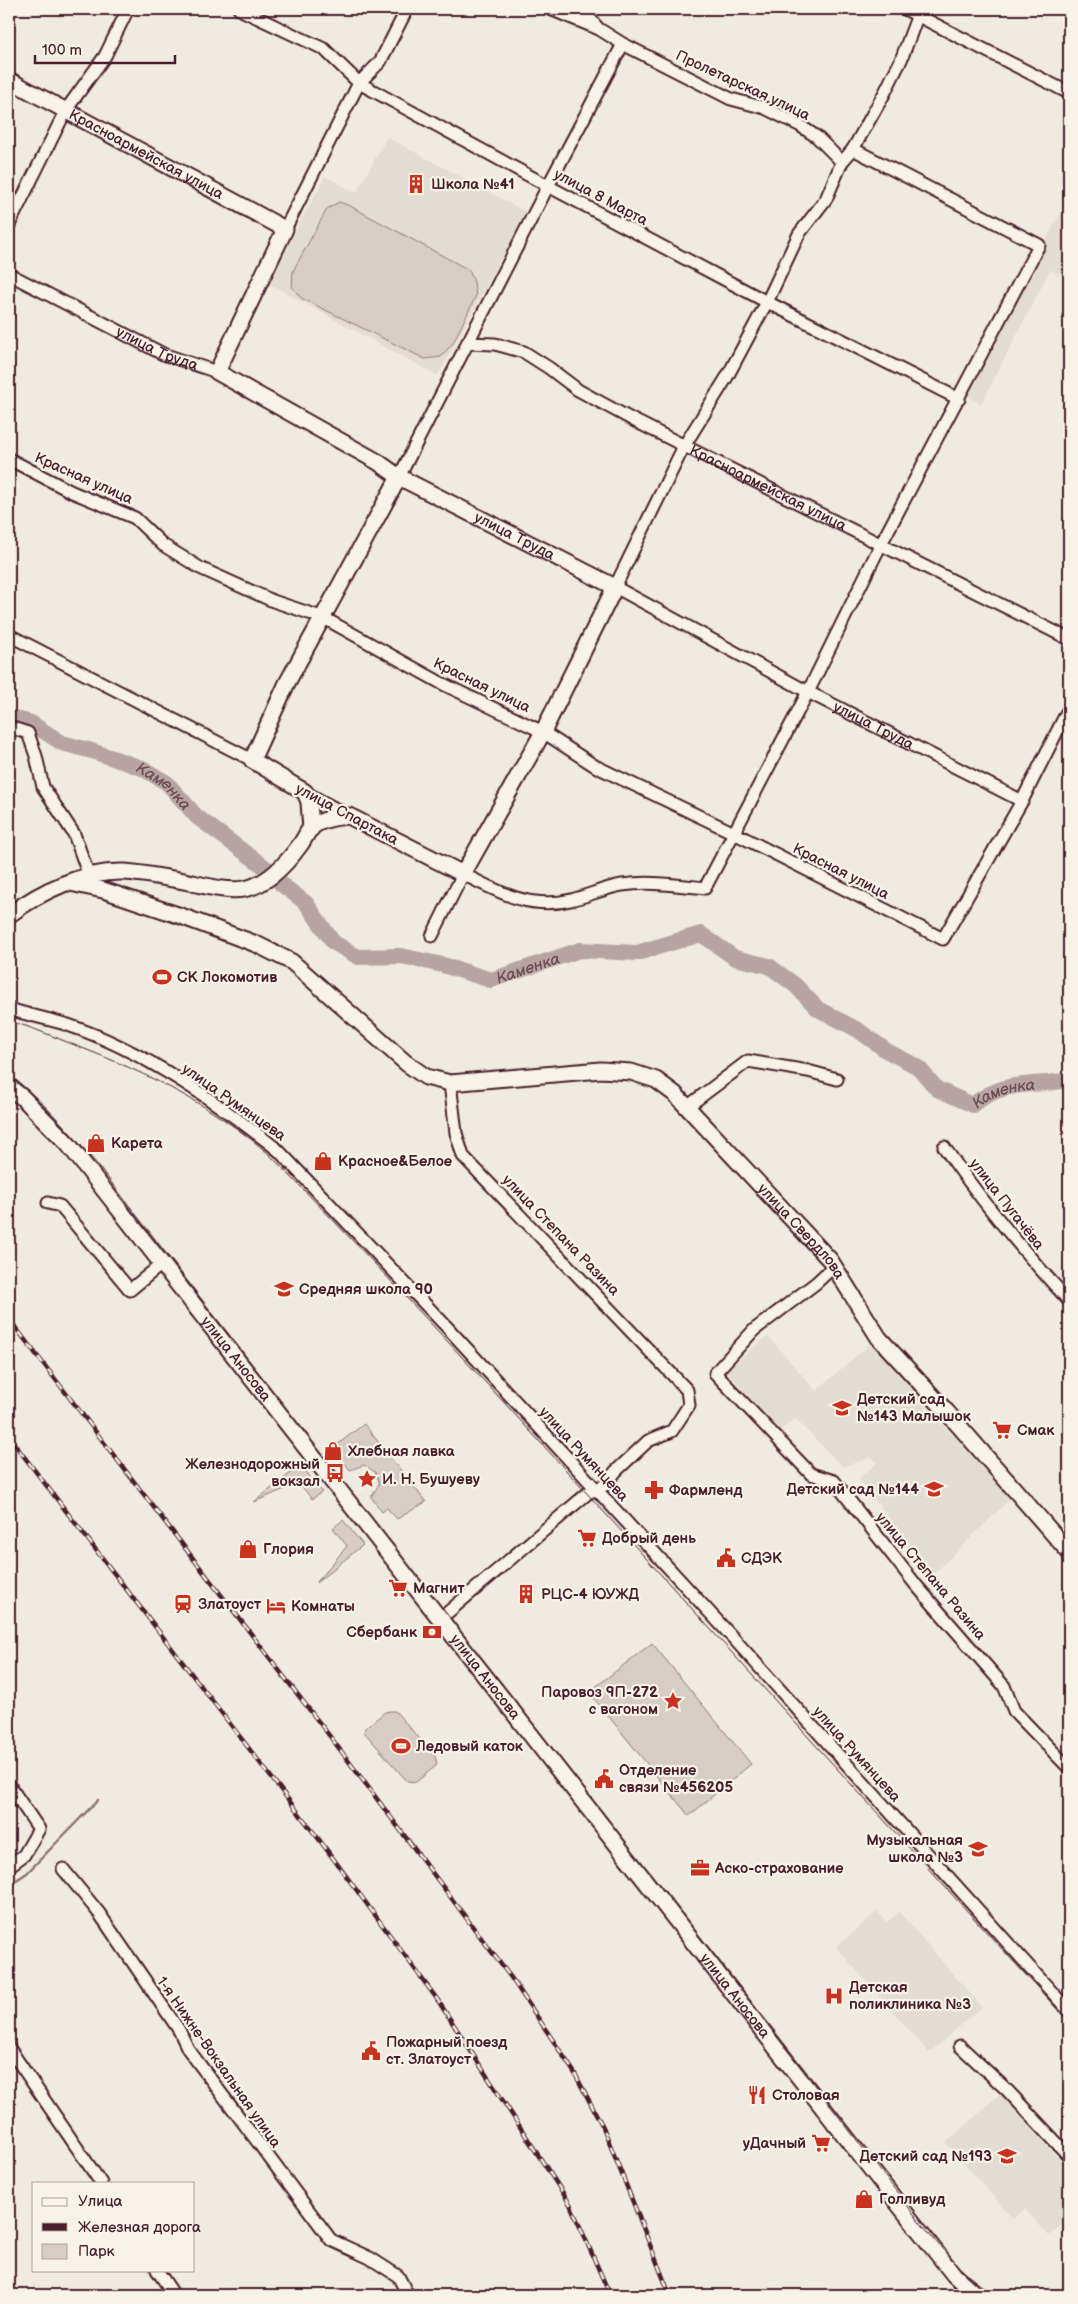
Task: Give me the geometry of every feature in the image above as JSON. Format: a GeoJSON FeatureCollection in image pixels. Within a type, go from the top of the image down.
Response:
{"type":"FeatureCollection","features":[{"type":"Feature","properties":{"kind":"street"},"geometry":{"type":"LineString","coordinates":[[9,226],[66,110],[105,56],[128,9]]}},
{"type":"Feature","properties":{"kind":"street","name":"улица 8 Марта"},"geometry":{"type":"LineString","coordinates":[[239,9],[324,49],[360,83],[548,186],[767,302],[959,399]]}},
{"type":"Feature","properties":{"kind":"street"},"geometry":{"type":"LineString","coordinates":[[217,372],[285,229],[360,83],[380,62],[407,9]]}},
{"type":"Feature","properties":{"kind":"street","name":"Пролетарская улица"},"geometry":{"type":"LineString","coordinates":[[550,9],[599,29],[623,44],[731,99],[765,108],[799,125],[816,137],[842,162]]}},
{"type":"Feature","properties":{"kind":"street","name":"Пролетарская улица"},"geometry":{"type":"LineString","coordinates":[[582,9],[599,29]]}},
{"type":"Feature","properties":{"kind":"street"},"geometry":{"type":"LineString","coordinates":[[905,9],[918,12],[1069,93]]}},
{"type":"Feature","properties":{"kind":"street"},"geometry":{"type":"LineString","coordinates":[[432,936],[463,874],[543,732],[684,446],[727,377],[767,302],[799,234],[826,199],[842,162],[893,77],[918,12]]}},
{"type":"Feature","properties":{"kind":"street"},"geometry":{"type":"LineString","coordinates":[[252,760],[287,683],[399,477],[623,44]]}},
{"type":"Feature","properties":{"kind":"street","name":"Красноармейская улица"},"geometry":{"type":"LineString","coordinates":[[9,80],[285,229]]}},
{"type":"Feature","properties":{"kind":"street"},"geometry":{"type":"LineString","coordinates":[[734,833],[808,692],[881,544],[1039,245],[852,148]]}},
{"type":"Feature","properties":{"kind":"street","name":"улица Труда"},"geometry":{"type":"LineString","coordinates":[[9,274],[163,354],[217,372],[378,462],[399,477],[615,587],[808,692],[1022,801]]}},
{"type":"Feature","properties":{"kind":"street","name":"Красноармейская улица"},"geometry":{"type":"LineString","coordinates":[[467,344],[495,344],[524,352],[578,390],[684,446],[1069,639]]}},
{"type":"Feature","properties":{"kind":"street","name":"Красная улица"},"geometry":{"type":"LineString","coordinates":[[9,460],[72,492],[135,518],[163,546],[200,568],[273,601],[324,618],[442,683],[543,732],[594,766],[734,833],[943,939],[1022,801]]}},
{"type":"Feature","properties":{"kind":"street","name":"улица Спартака"},"geometry":{"type":"LineString","coordinates":[[9,635],[252,760],[349,816],[502,894],[522,901],[543,904],[570,900],[604,888],[650,883],[705,888],[734,833]]}},
{"type":"Feature","properties":{"kind":"street"},"geometry":{"type":"LineString","coordinates":[[1022,801],[1069,708]]}},
{"type":"Feature","properties":{"kind":"street"},"geometry":{"type":"LineString","coordinates":[[9,727],[28,733],[36,756],[43,787],[74,834],[89,876]]}},
{"type":"Feature","properties":{"kind":"street"},"geometry":{"type":"LineString","coordinates":[[305,792],[309,802],[311,829]]}},
{"type":"Feature","properties":{"kind":"street"},"geometry":{"type":"LineString","coordinates":[[9,915],[27,902],[68,882],[89,876],[124,872],[226,889],[244,889],[260,884],[274,874],[318,823],[336,817],[349,816]]}},
{"type":"Feature","properties":{"kind":"street","name":"улица Свердлова"},"geometry":{"type":"LineString","coordinates":[[68,882],[103,890],[181,916],[256,944],[292,962],[406,1063],[426,1078],[450,1083],[601,1070],[631,1072],[656,1080],[675,1094],[834,1266],[879,1338],[946,1411],[1069,1552]]}},
{"type":"Feature","properties":{"kind":"street","name":"улица Румянцева"},"geometry":{"type":"LineString","coordinates":[[9,1010],[68,1025],[110,1042],[154,1064],[250,1128],[278,1150],[444,1324],[596,1489],[1069,2011]]}},
{"type":"Feature","properties":{"kind":"street"},"geometry":{"type":"LineString","coordinates":[[687,1107],[748,1061],[808,1071],[838,1079]]}},
{"type":"Feature","properties":{"kind":"street","name":"улица Степана Разина"},"geometry":{"type":"LineString","coordinates":[[450,1083],[456,1133],[463,1156],[687,1390],[689,1405],[672,1431],[648,1441],[616,1471],[605,1485],[596,1489]]}},
{"type":"Feature","properties":{"kind":"street","name":"улица Аносова"},"geometry":{"type":"LineString","coordinates":[[9,1087],[23,1098],[68,1144],[954,2275],[976,2295]]}},
{"type":"Feature","properties":{"kind":"street","name":"улица Пугачёва"},"geometry":{"type":"LineString","coordinates":[[944,1147],[1019,1246],[1069,1300]]}},
{"type":"Feature","properties":{"kind":"street"},"geometry":{"type":"LineString","coordinates":[[48,1203],[60,1206],[130,1290],[163,1263]]}},
{"type":"Feature","properties":{"kind":"street","name":"улица Степана Разина"},"geometry":{"type":"LineString","coordinates":[[834,1266],[816,1283],[754,1330],[715,1372],[811,1474],[834,1481],[916,1585],[1004,1686],[1014,1711],[1069,1768]]}},
{"type":"Feature","properties":{"kind":"street"},"geometry":{"type":"LineString","coordinates":[[440,1619],[588,1493],[596,1489]]}},
{"type":"Feature","properties":{"kind":"street"},"geometry":{"type":"LineString","coordinates":[[9,1785],[39,1829],[24,1855],[9,1866]]}},
{"type":"Feature","properties":{"kind":"street","name":"1-я Нижне-Вокзальная улица"},"geometry":{"type":"LineString","coordinates":[[63,1869],[98,1913],[179,2030],[188,2049],[331,2240],[370,2258],[398,2276],[408,2295]]}},
{"type":"Feature","properties":{"kind":"street"},"geometry":{"type":"LineString","coordinates":[[960,2046],[1008,2090],[1069,2156]]}},
{"type":"Feature","properties":{"kind":"street"},"geometry":{"type":"LineString","coordinates":[[9,2048],[100,2182]]}},
{"type":"Feature","properties":{"kind":"street"},"geometry":{"type":"LineString","coordinates":[[158,2272],[174,2295]]}},
{"type":"Feature","properties":{"kind":"shaded area"},"geometry":{"type":"Polygon","coordinates":[[[387,137],[526,212],[438,376],[267,283],[325,176],[356,193],[387,137]]]}},
{"type":"Feature","properties":{"kind":"shaded area"},"geometry":{"type":"Polygon","coordinates":[[[1069,197],[1069,279],[1050,270],[981,405],[965,393],[1069,197]]]}},
{"type":"Feature","properties":{"kind":"shaded area"},"geometry":{"type":"Polygon","coordinates":[[[768,1336],[816,1391],[871,1343],[924,1397],[927,1424],[936,1417],[1011,1498],[934,1574],[858,1479],[877,1463],[872,1457],[843,1467],[795,1419],[779,1431],[726,1370],[768,1336]]]}},
{"type":"Feature","properties":{"kind":"shaded area"},"geometry":{"type":"Polygon","coordinates":[[[877,1911],[887,1922],[899,1912],[982,2007],[929,2053],[836,1947],[877,1911]]]}},
{"type":"Feature","properties":{"kind":"shaded area","name":"Детский сад №193"},"geometry":{"type":"Polygon","coordinates":[[[1001,2093],[1069,2170],[1069,2218],[1049,2236],[1025,2209],[1013,2219],[946,2143],[1001,2093]]]}},
{"type":"Feature","properties":{"kind":"green space"},"geometry":{"type":"Polygon","coordinates":[[[339,202],[350,206],[469,270],[474,282],[476,296],[453,343],[441,357],[425,359],[301,298],[292,287],[293,271],[327,209],[339,202]]]}},
{"type":"Feature","properties":{"kind":"green space"},"geometry":{"type":"Polygon","coordinates":[[[364,1424],[426,1502],[397,1519],[387,1508],[382,1512],[371,1497],[379,1484],[375,1472],[364,1465],[350,1470],[333,1448],[364,1424]]]}},
{"type":"Feature","properties":{"kind":"green space"},"geometry":{"type":"Polygon","coordinates":[[[301,1465],[322,1492],[312,1499],[299,1483],[254,1502],[301,1465]]]}},
{"type":"Feature","properties":{"kind":"green space"},"geometry":{"type":"Polygon","coordinates":[[[343,1520],[363,1545],[316,1583],[347,1546],[333,1528],[343,1520]]]}},
{"type":"Feature","properties":{"kind":"green space"},"geometry":{"type":"Polygon","coordinates":[[[652,1643],[751,1764],[689,1816],[589,1692],[652,1643]]]}},
{"type":"Feature","properties":{"kind":"green space","name":"Ледовый каток"},"geometry":{"type":"Polygon","coordinates":[[[395,1711],[435,1756],[437,1765],[416,1782],[407,1781],[364,1732],[365,1728],[385,1712],[395,1711]]]}},
{"type":"Feature","properties":{"kind":"waterway","name":"Каменка"},"geometry":{"type":"LineString","coordinates":[[9,717],[31,723],[62,743],[142,768],[167,783],[197,817],[274,874],[281,884],[306,903],[333,942],[358,957],[401,956],[443,965],[491,980],[580,950],[637,953],[701,934],[735,958],[769,966],[795,985],[818,1009],[858,1030],[887,1051],[918,1067],[937,1089],[973,1105],[996,1091],[1019,1085],[1069,1080]]}},
{"type":"Feature","properties":{"kind":"waterway"},"geometry":{"type":"LineString","coordinates":[[9,1885],[27,1873],[98,1800]]}},
{"type":"Feature","properties":{"kind":"tram line"},"geometry":{"type":"LineString","coordinates":[[9,1021],[35,1029],[103,1056],[153,1079],[202,1105],[247,1136],[269,1154],[329,1215],[504,1402],[1069,2022]]}},
{"type":"Feature","properties":{"kind":"tram line"},"geometry":{"type":"LineString","coordinates":[[9,1074],[59,1121],[104,1173],[923,2226],[964,2271],[995,2295]]}},
{"type":"Feature","properties":{"kind":"railway"},"geometry":{"type":"LineString","coordinates":[[9,1319],[335,1743],[512,1979],[574,2072],[603,2127],[670,2295]]}},
{"type":"Feature","properties":{"kind":"railway"},"geometry":{"type":"LineString","coordinates":[[9,1437],[321,1842],[437,1999],[570,2204],[610,2295]]}},
{"type":"Feature","properties":{"kind":"place","name":"Школа №41"},"geometry":{"type":"Point","coordinates":[416,184]}},
{"type":"Feature","properties":{"kind":"place","name":"СК Локомотив"},"geometry":{"type":"Point","coordinates":[162,977]}},
{"type":"Feature","properties":{"kind":"place","name":"Карета"},"geometry":{"type":"Point","coordinates":[96,1143]}},
{"type":"Feature","properties":{"kind":"place","name":"Красное&Белое"},"geometry":{"type":"Point","coordinates":[323,1161]}},
{"type":"Feature","properties":{"kind":"place","name":"Средняя школа 90"},"geometry":{"type":"Point","coordinates":[284,1289]}},
{"type":"Feature","properties":{"kind":"place","name":"Детский сад №143 Малышок"},"geometry":{"type":"Point","coordinates":[842,1408]}},
{"type":"Feature","properties":{"kind":"place","name":"Смак"},"geometry":{"type":"Point","coordinates":[1002,1430]}},
{"type":"Feature","properties":{"kind":"place","name":"Хлебная лавка"},"geometry":{"type":"Point","coordinates":[333,1451]}},
{"type":"Feature","properties":{"kind":"place","name":"Железнодорожный вокзал"},"geometry":{"type":"Point","coordinates":[335,1473]}},
{"type":"Feature","properties":{"kind":"place","name":"И. Н. Бушуеву"},"geometry":{"type":"Point","coordinates":[367,1479]}},
{"type":"Feature","properties":{"kind":"place","name":"Детский сад №144"},"geometry":{"type":"Point","coordinates":[934,1489]}},
{"type":"Feature","properties":{"kind":"place","name":"Фармленд"},"geometry":{"type":"Point","coordinates":[654,1490]}},
{"type":"Feature","properties":{"kind":"place","name":"Добрый день"},"geometry":{"type":"Point","coordinates":[587,1538]}},
{"type":"Feature","properties":{"kind":"place","name":"Глория"},"geometry":{"type":"Point","coordinates":[248,1549]}},
{"type":"Feature","properties":{"kind":"place","name":"СДЭК"},"geometry":{"type":"Point","coordinates":[726,1558]}},
{"type":"Feature","properties":{"kind":"place","name":"Магнит"},"geometry":{"type":"Point","coordinates":[398,1588]}},
{"type":"Feature","properties":{"kind":"place","name":"РЦС-4 ЮУЖД"},"geometry":{"type":"Point","coordinates":[526,1594]}},
{"type":"Feature","properties":{"kind":"place","name":"Златоуст"},"geometry":{"type":"Point","coordinates":[183,1604]}},
{"type":"Feature","properties":{"kind":"place","name":"Комнаты"},"geometry":{"type":"Point","coordinates":[276,1606]}},
{"type":"Feature","properties":{"kind":"place","name":"Сбербанк"},"geometry":{"type":"Point","coordinates":[432,1632]}},
{"type":"Feature","properties":{"kind":"place","name":"Паровоз 9П-272 с вагоном"},"geometry":{"type":"Point","coordinates":[673,1701]}},
{"type":"Feature","properties":{"kind":"place","name":"Ледовый каток"},"geometry":{"type":"Point","coordinates":[401,1746]}},
{"type":"Feature","properties":{"kind":"place","name":"Отделение связи №456205"},"geometry":{"type":"Point","coordinates":[604,1779]}},
{"type":"Feature","properties":{"kind":"place","name":"Музыкальная школа №3"},"geometry":{"type":"Point","coordinates":[978,1849]}},
{"type":"Feature","properties":{"kind":"place","name":"Аско-страхование"},"geometry":{"type":"Point","coordinates":[700,1868]}},
{"type":"Feature","properties":{"kind":"place","name":"Детская поликлиника №3"},"geometry":{"type":"Point","coordinates":[834,1996]}},
{"type":"Feature","properties":{"kind":"place","name":"Пожарный поезд ст. Златоуст"},"geometry":{"type":"Point","coordinates":[371,2051]}},
{"type":"Feature","properties":{"kind":"place","name":"Столовая"},"geometry":{"type":"Point","coordinates":[757,2095]}},
{"type":"Feature","properties":{"kind":"place","name":"уДачный"},"geometry":{"type":"Point","coordinates":[821,2143]}},
{"type":"Feature","properties":{"kind":"place","name":"Детский сад №193"},"geometry":{"type":"Point","coordinates":[1007,2156]}},
{"type":"Feature","properties":{"kind":"place","name":"Голливуд"},"geometry":{"type":"Point","coordinates":[864,2199]}}]}
